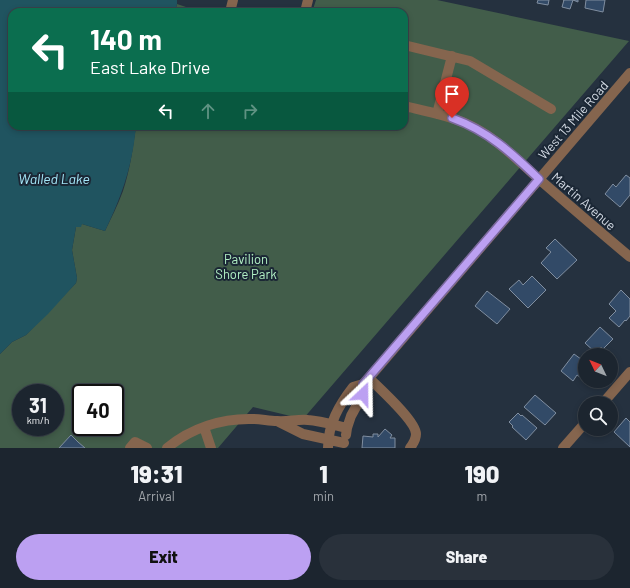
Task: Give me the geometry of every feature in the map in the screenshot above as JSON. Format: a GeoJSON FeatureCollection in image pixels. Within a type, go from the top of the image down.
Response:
{"type":"FeatureCollection","features":[{"type":"Feature","properties":{"kind":"street"},"geometry":{"type":"LineString","coordinates":[[408,46],[470,61],[551,109]]}},
{"type":"Feature","properties":{"kind":"street"},"geometry":{"type":"LineString","coordinates":[[437,114],[452,56]]}},
{"type":"Feature","properties":{"kind":"street","name":"West 13 Mile Road"},"geometry":{"type":"LineString","coordinates":[[328,444],[331,424],[337,411],[353,387],[366,381],[630,73]]}},
{"type":"Feature","properties":{"kind":"street","name":"Martin Avenue"},"geometry":{"type":"LineString","coordinates":[[408,107],[465,123],[491,138],[513,155],[630,257]]}},
{"type":"Feature","properties":{"kind":"street"},"geometry":{"type":"LineString","coordinates":[[609,396],[630,372]]}},
{"type":"Feature","properties":{"kind":"street"},"geometry":{"type":"LineString","coordinates":[[366,381],[391,399],[409,420],[416,432],[415,440],[410,448]]}},
{"type":"Feature","properties":{"kind":"street","name":"West 13 Mile Road"},"geometry":{"type":"LineString","coordinates":[[344,446],[347,428],[363,394],[366,381]]}},
{"type":"Feature","properties":{"kind":"street"},"geometry":{"type":"LineString","coordinates":[[167,448],[183,437],[204,427],[226,420],[307,420],[347,428]]}},
{"type":"Feature","properties":{"kind":"street"},"geometry":{"type":"LineString","coordinates":[[277,421],[328,444],[344,446]]}},
{"type":"Feature","properties":{"kind":"street"},"geometry":{"type":"LineString","coordinates":[[204,427],[211,448]]}},
{"type":"Feature","properties":{"kind":"street"},"geometry":{"type":"LineString","coordinates":[[563,448],[578,431]]}},
{"type":"Feature","properties":{"kind":"street"},"geometry":{"type":"LineString","coordinates":[[130,448],[135,442],[147,448]]}},
{"type":"Feature","properties":{"kind":"green space","name":"Pavilion Shore Park"},"geometry":{"type":"Polygon","coordinates":[[[316,0],[437,0],[629,41],[303,419],[253,407],[218,448],[0,448],[0,354],[12,342],[26,335],[76,283],[77,278],[72,250],[76,227],[82,224],[105,231],[119,201],[131,159],[135,130],[408,130],[408,8],[313,8],[316,0]]]}},
{"type":"Feature","properties":{"kind":"green space"},"geometry":{"type":"Polygon","coordinates":[[[177,4],[189,8],[176,8],[177,4]]]}},
{"type":"Feature","properties":{"kind":"water","name":"Walled Lake"},"geometry":{"type":"Polygon","coordinates":[[[0,0],[177,0],[176,8],[8,8],[8,130],[136,130],[133,151],[124,184],[105,231],[82,224],[81,227],[76,227],[72,250],[77,278],[76,283],[48,314],[26,335],[12,342],[0,354],[0,0]]]}},
{"type":"Feature","properties":{"kind":"building"},"geometry":{"type":"Polygon","coordinates":[[[538,0],[549,0],[548,5],[537,3],[538,0]]]}},
{"type":"Feature","properties":{"kind":"building"},"geometry":{"type":"Polygon","coordinates":[[[564,0],[573,0],[570,9],[562,7],[564,0]]]}},
{"type":"Feature","properties":{"kind":"building"},"geometry":{"type":"Polygon","coordinates":[[[586,0],[605,0],[603,12],[585,8],[586,0]]]}},
{"type":"Feature","properties":{"kind":"building"},"geometry":{"type":"Polygon","coordinates":[[[626,175],[630,178],[630,195],[620,207],[605,194],[613,184],[616,187],[626,175]]]}},
{"type":"Feature","properties":{"kind":"building"},"geometry":{"type":"Polygon","coordinates":[[[555,239],[577,260],[557,279],[541,263],[551,252],[546,248],[555,239]]]}},
{"type":"Feature","properties":{"kind":"building"},"geometry":{"type":"Polygon","coordinates":[[[532,276],[546,290],[528,308],[509,289],[519,280],[523,285],[532,276]]]}},
{"type":"Feature","properties":{"kind":"building"},"geometry":{"type":"Polygon","coordinates":[[[621,290],[630,299],[630,316],[619,327],[609,318],[616,311],[609,304],[621,290]]]}},
{"type":"Feature","properties":{"kind":"building"},"geometry":{"type":"Polygon","coordinates":[[[487,291],[510,309],[497,324],[475,306],[487,291]]]}},
{"type":"Feature","properties":{"kind":"building"},"geometry":{"type":"Polygon","coordinates":[[[600,327],[613,339],[604,348],[590,348],[585,343],[600,327]]]}},
{"type":"Feature","properties":{"kind":"building"},"geometry":{"type":"Polygon","coordinates":[[[574,354],[578,357],[578,376],[573,381],[561,371],[574,354]]]}},
{"type":"Feature","properties":{"kind":"building"},"geometry":{"type":"Polygon","coordinates":[[[535,395],[556,413],[545,425],[524,407],[535,395]]]}},
{"type":"Feature","properties":{"kind":"building"},"geometry":{"type":"Polygon","coordinates":[[[518,413],[537,428],[526,440],[512,427],[513,426],[509,422],[518,413]]]}},
{"type":"Feature","properties":{"kind":"building"},"geometry":{"type":"Polygon","coordinates":[[[626,418],[630,422],[630,447],[618,436],[618,427],[626,418]]]}},
{"type":"Feature","properties":{"kind":"building"},"geometry":{"type":"Polygon","coordinates":[[[385,429],[392,435],[390,438],[395,438],[395,448],[362,448],[363,436],[373,437],[373,434],[378,434],[378,437],[385,429]]]}},
{"type":"Feature","properties":{"kind":"building"},"geometry":{"type":"Polygon","coordinates":[[[71,435],[85,448],[59,448],[71,435]]]}},
{"type":"Feature","properties":{"kind":"route"},"geometry":{"type":"LineString","coordinates":[[363,394],[363,384],[539,179],[513,155],[491,138],[479,130],[452,118]]}}]}
